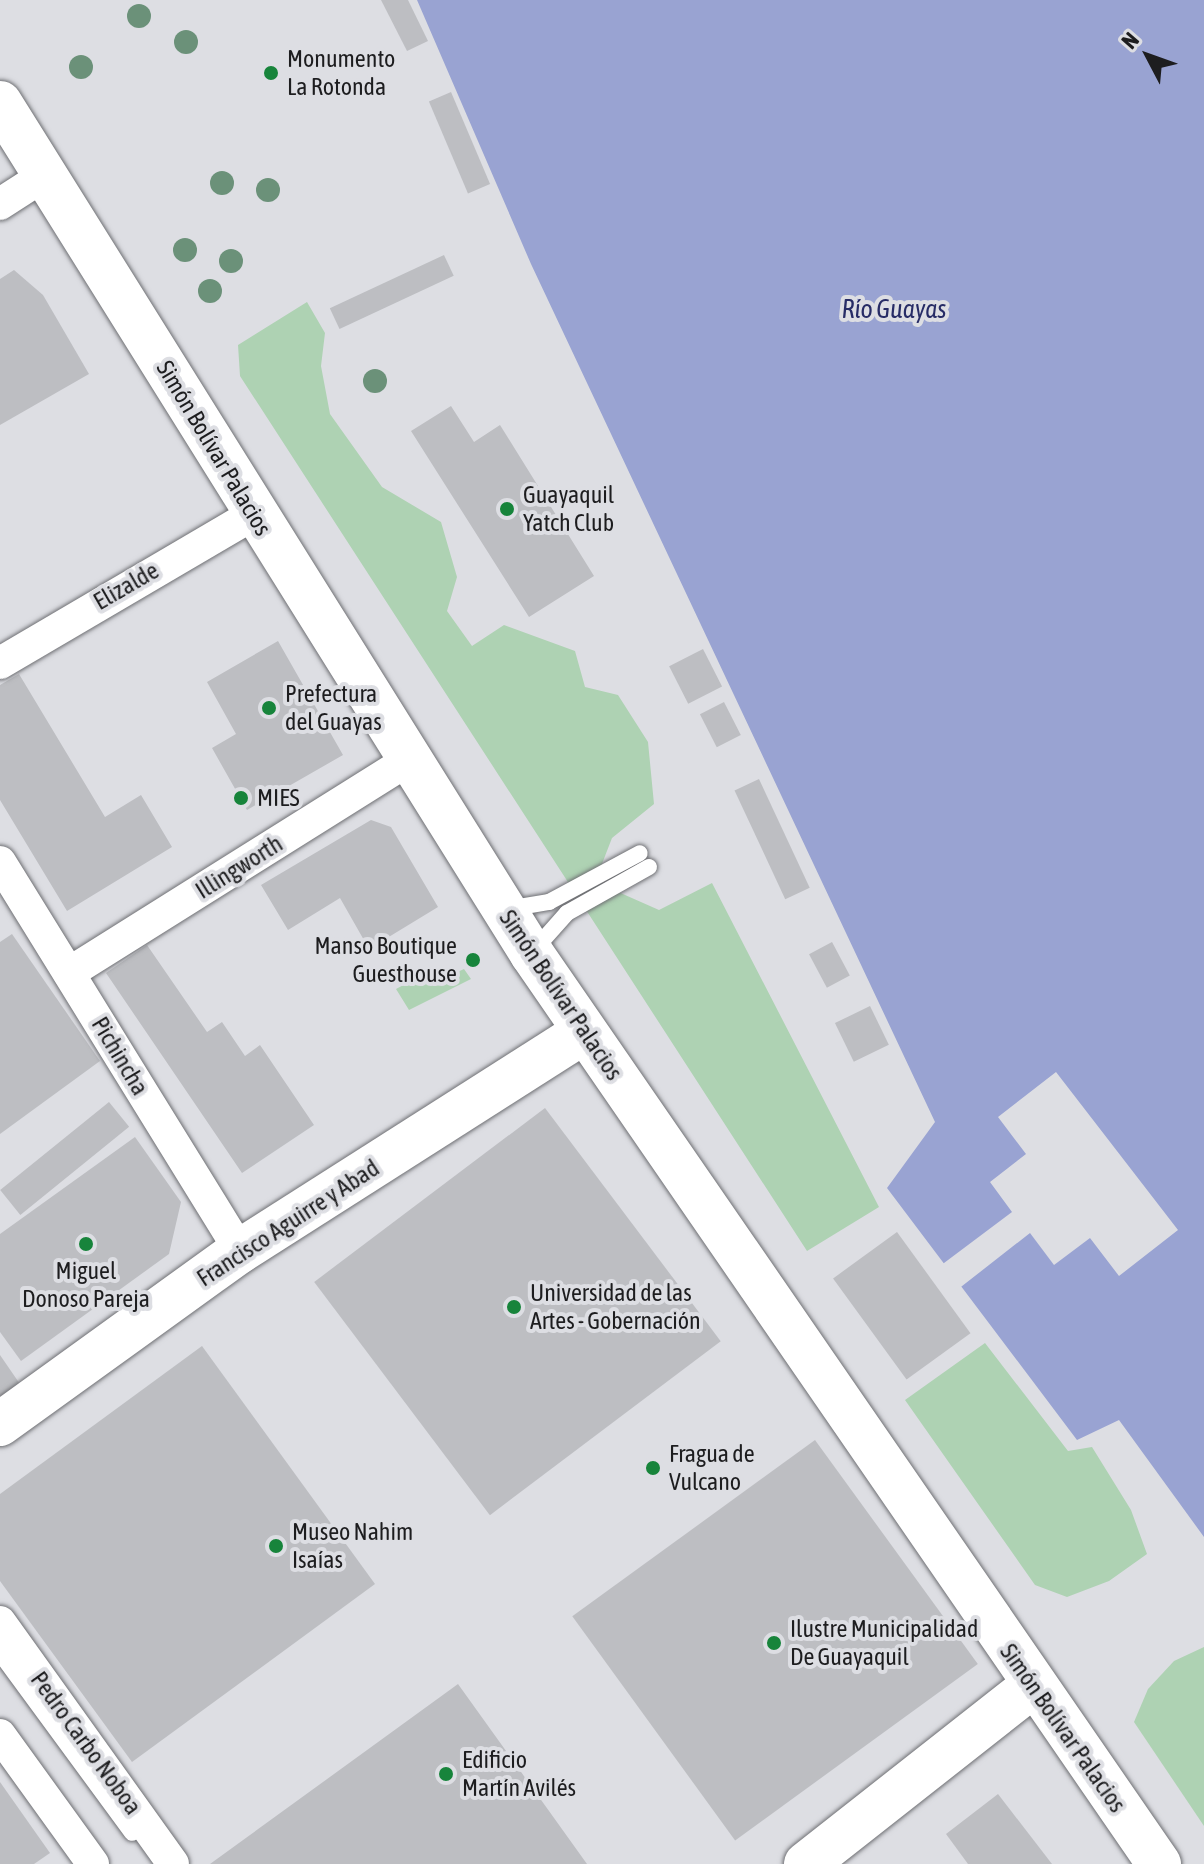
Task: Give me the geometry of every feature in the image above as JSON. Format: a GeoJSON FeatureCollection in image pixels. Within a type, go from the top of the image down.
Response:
{"type":"FeatureCollection","features":[{"type":"Feature","properties":{"kind":"main road","name":"Simón Bolívar Palacios"},"geometry":{"type":"LineString","coordinates":[[0,103],[503,910],[1032,1686],[1159,1864]]}},
{"type":"Feature","properties":{"kind":"main road","name":"Francisco Aguirre y Abad"},"geometry":{"type":"LineString","coordinates":[[0,1424],[240,1251],[584,1032]]}},
{"type":"Feature","properties":{"kind":"main road"},"geometry":{"type":"LineString","coordinates":[[806,1864],[1032,1686]]}},
{"type":"Feature","properties":{"kind":"street"},"geometry":{"type":"LineString","coordinates":[[0,204],[45,175]]}},
{"type":"Feature","properties":{"kind":"street","name":"Elizalde"},"geometry":{"type":"LineString","coordinates":[[0,663],[254,514]]}},
{"type":"Feature","properties":{"kind":"street","name":"Illingworth"},"geometry":{"type":"LineString","coordinates":[[69,973],[408,760]]}},
{"type":"Feature","properties":{"kind":"street","name":"Pichincha"},"geometry":{"type":"LineString","coordinates":[[3,873],[69,973],[240,1251]]}},
{"type":"Feature","properties":{"kind":"street","name":"Pedro Carbo Noboa"},"geometry":{"type":"LineString","coordinates":[[0,1622],[173,1864]]}},
{"type":"Feature","properties":{"kind":"street"},"geometry":{"type":"LineString","coordinates":[[0,1735],[93,1864]]}},
{"type":"Feature","properties":{"kind":"lane"},"geometry":{"type":"LineString","coordinates":[[503,910],[549,902],[640,853]]}},
{"type":"Feature","properties":{"kind":"lane"},"geometry":{"type":"LineString","coordinates":[[532,954],[567,913],[649,867]]}},
{"type":"Feature","properties":{"kind":"lane","name":"Pedro Carbo Noboa"},"geometry":{"type":"LineString","coordinates":[[0,1653],[153,1864]]}},
{"type":"Feature","properties":{"kind":"green space"},"geometry":{"type":"Polygon","coordinates":[[[307,302],[325,333],[321,366],[330,414],[382,487],[441,522],[457,577],[447,611],[472,646],[504,625],[575,651],[585,687],[618,695],[648,742],[654,804],[612,838],[600,869],[607,887],[659,910],[712,883],[879,1207],[807,1251],[240,376],[238,345],[307,302]]]}},
{"type":"Feature","properties":{"kind":"green space"},"geometry":{"type":"Polygon","coordinates":[[[435,968],[440,980],[464,969],[471,979],[409,1010],[396,989],[435,968]]]}},
{"type":"Feature","properties":{"kind":"green space"},"geometry":{"type":"Polygon","coordinates":[[[985,1343],[1068,1451],[1092,1447],[1131,1510],[1147,1554],[1109,1581],[1067,1597],[1035,1585],[905,1400],[985,1343]]]}},
{"type":"Feature","properties":{"kind":"green space"},"geometry":{"type":"Polygon","coordinates":[[[1204,1647],[1204,1826],[1134,1722],[1148,1689],[1174,1661],[1204,1647]]]}},
{"type":"Feature","properties":{"kind":"water","name":"Río Guayas"},"geometry":{"type":"Polygon","coordinates":[[[417,0],[1204,0],[1204,1537],[1119,1420],[1077,1440],[887,1188],[935,1122],[531,264],[417,0]]]}},
{"type":"Feature","properties":{"kind":"pier"},"geometry":{"type":"Polygon","coordinates":[[[1056,1072],[1178,1230],[1119,1276],[1090,1238],[1054,1265],[1030,1233],[957,1290],[940,1266],[1012,1212],[990,1182],[1026,1154],[998,1117],[1056,1072]]]}},
{"type":"Feature","properties":{"kind":"building"},"geometry":{"type":"Polygon","coordinates":[[[381,0],[408,0],[428,41],[407,51],[381,0]]]}},
{"type":"Feature","properties":{"kind":"building"},"geometry":{"type":"Polygon","coordinates":[[[451,92],[490,184],[468,193],[429,101],[451,92]]]}},
{"type":"Feature","properties":{"kind":"building"},"geometry":{"type":"Polygon","coordinates":[[[444,255],[454,276],[340,329],[330,308],[444,255]]]}},
{"type":"Feature","properties":{"kind":"building"},"geometry":{"type":"Polygon","coordinates":[[[14,270],[43,295],[89,374],[0,425],[0,279],[14,270]]]}},
{"type":"Feature","properties":{"kind":"building","name":"Guayaquil Yatch Club"},"geometry":{"type":"Polygon","coordinates":[[[451,406],[474,442],[500,425],[594,576],[529,617],[411,431],[451,406]]]}},
{"type":"Feature","properties":{"kind":"building","name":"Prefectura del Guayas"},"geometry":{"type":"Polygon","coordinates":[[[278,641],[343,755],[247,810],[212,748],[236,734],[207,682],[278,641]]]}},
{"type":"Feature","properties":{"kind":"building"},"geometry":{"type":"Polygon","coordinates":[[[703,649],[722,686],[688,704],[669,666],[703,649]]]}},
{"type":"Feature","properties":{"kind":"building"},"geometry":{"type":"Polygon","coordinates":[[[19,674],[105,817],[141,795],[172,847],[67,911],[0,800],[0,685],[19,674]]]}},
{"type":"Feature","properties":{"kind":"building"},"geometry":{"type":"Polygon","coordinates":[[[724,702],[741,735],[717,747],[700,714],[724,702]]]}},
{"type":"Feature","properties":{"kind":"building"},"geometry":{"type":"Polygon","coordinates":[[[759,779],[810,888],[785,899],[735,790],[759,779]]]}},
{"type":"Feature","properties":{"kind":"building"},"geometry":{"type":"Polygon","coordinates":[[[371,820],[391,827],[438,907],[369,949],[340,898],[288,930],[261,885],[371,820]]]}},
{"type":"Feature","properties":{"kind":"building"},"geometry":{"type":"Polygon","coordinates":[[[12,934],[100,1061],[0,1134],[0,942],[12,934]]]}},
{"type":"Feature","properties":{"kind":"building"},"geometry":{"type":"Polygon","coordinates":[[[832,942],[850,976],[827,988],[809,954],[832,942]]]}},
{"type":"Feature","properties":{"kind":"building"},"geometry":{"type":"Polygon","coordinates":[[[147,945],[207,1032],[222,1022],[245,1056],[260,1045],[314,1125],[242,1173],[106,973],[147,945]]]}},
{"type":"Feature","properties":{"kind":"building"},"geometry":{"type":"Polygon","coordinates":[[[870,1006],[889,1045],[854,1062],[835,1023],[870,1006]]]}},
{"type":"Feature","properties":{"kind":"building"},"geometry":{"type":"Polygon","coordinates":[[[109,1102],[129,1127],[20,1215],[0,1190],[109,1102]]]}},
{"type":"Feature","properties":{"kind":"building","name":"Universidad de las Artes - Gobernación"},"geometry":{"type":"Polygon","coordinates":[[[545,1108],[721,1341],[490,1515],[314,1282],[545,1108]]]}},
{"type":"Feature","properties":{"kind":"building","name":"Miguel Donoso Pareja"},"geometry":{"type":"Polygon","coordinates":[[[135,1137],[181,1202],[169,1254],[21,1361],[0,1332],[0,1234],[135,1137]]]}},
{"type":"Feature","properties":{"kind":"building"},"geometry":{"type":"Polygon","coordinates":[[[897,1232],[970,1333],[907,1380],[833,1278],[897,1232]]]}},
{"type":"Feature","properties":{"kind":"building"},"geometry":{"type":"Polygon","coordinates":[[[202,1346],[375,1584],[132,1762],[0,1581],[0,1494],[202,1346]]]}},
{"type":"Feature","properties":{"kind":"building"},"geometry":{"type":"Polygon","coordinates":[[[0,1355],[22,1387],[0,1403],[0,1355]]]}},
{"type":"Feature","properties":{"kind":"building"},"geometry":{"type":"Polygon","coordinates":[[[815,1440],[978,1664],[735,1840],[572,1616],[815,1440]]]}},
{"type":"Feature","properties":{"kind":"building"},"geometry":{"type":"Polygon","coordinates":[[[458,1684],[587,1864],[210,1864],[250,1835],[458,1684]]]}},
{"type":"Feature","properties":{"kind":"building"},"geometry":{"type":"Polygon","coordinates":[[[0,1782],[50,1853],[34,1864],[0,1864],[0,1782]]]}},
{"type":"Feature","properties":{"kind":"building"},"geometry":{"type":"Polygon","coordinates":[[[998,1794],[1052,1864],[968,1864],[946,1834],[998,1794]]]}},
{"type":"Feature","properties":{"kind":"place","name":"Monumento La Rotonda"},"geometry":{"type":"Point","coordinates":[271,73]}},
{"type":"Feature","properties":{"kind":"place","name":"Guayaquil Yatch Club"},"geometry":{"type":"Point","coordinates":[507,509]}},
{"type":"Feature","properties":{"kind":"place","name":"Prefectura del Guayas"},"geometry":{"type":"Point","coordinates":[269,708]}},
{"type":"Feature","properties":{"kind":"place","name":"MIES"},"geometry":{"type":"Point","coordinates":[241,798]}},
{"type":"Feature","properties":{"kind":"place","name":"Manso Boutique Guesthouse"},"geometry":{"type":"Point","coordinates":[473,960]}},
{"type":"Feature","properties":{"kind":"place","name":"Miguel Donoso Pareja"},"geometry":{"type":"Point","coordinates":[86,1244]}},
{"type":"Feature","properties":{"kind":"place","name":"Universidad de las Artes - Gobernación"},"geometry":{"type":"Point","coordinates":[514,1307]}},
{"type":"Feature","properties":{"kind":"place","name":"Fragua de Vulcano"},"geometry":{"type":"Point","coordinates":[653,1468]}},
{"type":"Feature","properties":{"kind":"place","name":"Museo Nahim Isaías"},"geometry":{"type":"Point","coordinates":[276,1546]}},
{"type":"Feature","properties":{"kind":"place","name":"Ilustre Municipalidad De Guayaquil"},"geometry":{"type":"Point","coordinates":[774,1643]}},
{"type":"Feature","properties":{"kind":"place","name":"Edificio Martín Avilés"},"geometry":{"type":"Point","coordinates":[446,1774]}}]}
